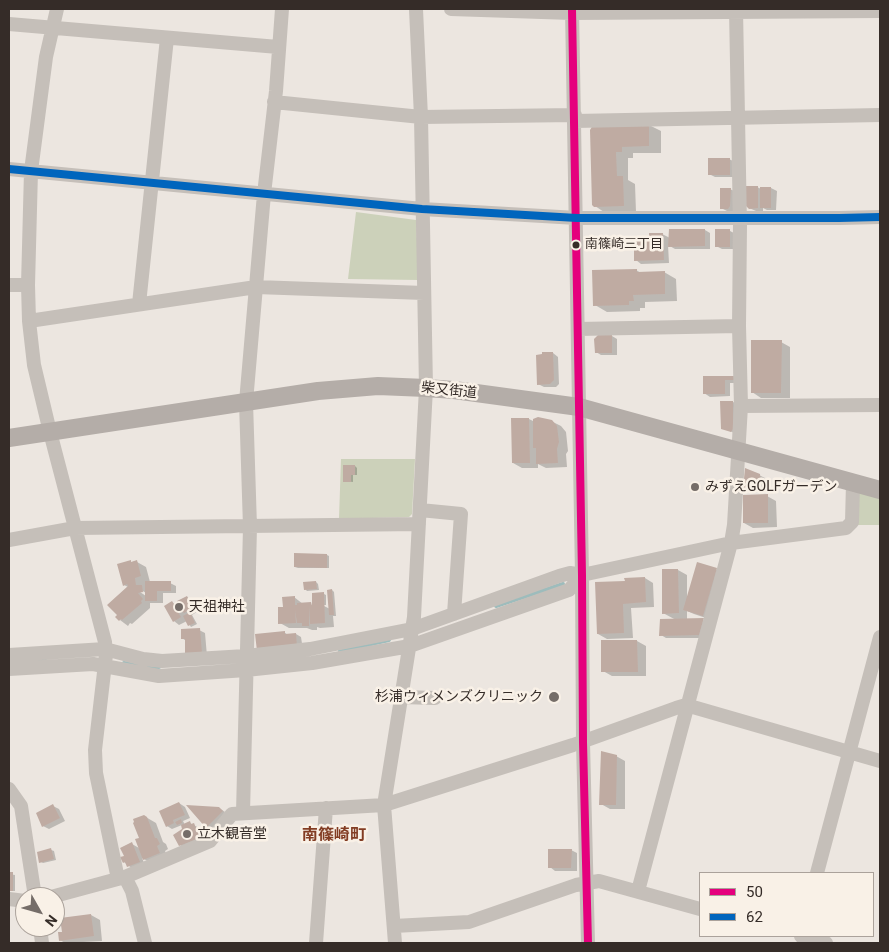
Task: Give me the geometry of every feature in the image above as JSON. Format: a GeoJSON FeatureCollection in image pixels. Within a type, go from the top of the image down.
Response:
{"type":"FeatureCollection","features":[{"type":"Feature","properties":{"kind":"main road","name":"柴又街道"},"geometry":{"type":"LineString","coordinates":[[9,438],[318,391],[378,386],[426,388],[579,407],[880,490]]}},
{"type":"Feature","properties":{"kind":"street"},"geometry":{"type":"LineString","coordinates":[[57,9],[46,57],[31,171],[29,321],[34,364],[50,432],[105,642],[95,750],[96,772],[121,878],[132,891],[146,943]]}},
{"type":"Feature","properties":{"kind":"street"},"geometry":{"type":"LineString","coordinates":[[243,812],[250,527],[246,402],[282,9]]}},
{"type":"Feature","properties":{"kind":"street"},"geometry":{"type":"LineString","coordinates":[[395,943],[384,806],[412,629],[426,388],[416,9]]}},
{"type":"Feature","properties":{"kind":"street"},"geometry":{"type":"LineString","coordinates":[[451,9],[880,11]]}},
{"type":"Feature","properties":{"kind":"street"},"geometry":{"type":"LineString","coordinates":[[638,891],[731,543],[741,406],[736,10]]}},
{"type":"Feature","properties":{"kind":"street"},"geometry":{"type":"LineString","coordinates":[[572,11],[577,218],[583,742],[588,943]]}},
{"type":"Feature","properties":{"kind":"street"},"geometry":{"type":"LineString","coordinates":[[9,24],[278,47]]}},
{"type":"Feature","properties":{"kind":"street"},"geometry":{"type":"LineString","coordinates":[[139,304],[167,38]]}},
{"type":"Feature","properties":{"kind":"street"},"geometry":{"type":"LineString","coordinates":[[274,102],[420,117],[575,118],[880,115]]}},
{"type":"Feature","properties":{"kind":"street"},"geometry":{"type":"LineString","coordinates":[[9,169],[422,208],[577,218],[880,217]]}},
{"type":"Feature","properties":{"kind":"street"},"geometry":{"type":"LineString","coordinates":[[9,285],[28,285]]}},
{"type":"Feature","properties":{"kind":"street"},"geometry":{"type":"LineString","coordinates":[[29,321],[256,286],[424,293]]}},
{"type":"Feature","properties":{"kind":"street"},"geometry":{"type":"LineString","coordinates":[[578,330],[739,326]]}},
{"type":"Feature","properties":{"kind":"street"},"geometry":{"type":"LineString","coordinates":[[741,406],[880,405]]}},
{"type":"Feature","properties":{"kind":"street"},"geometry":{"type":"LineString","coordinates":[[9,655],[162,661],[246,656],[310,649],[412,629],[570,573],[582,575],[731,543],[846,528],[852,522],[853,483]]}},
{"type":"Feature","properties":{"kind":"street"},"geometry":{"type":"LineString","coordinates":[[9,540],[75,528],[250,527],[460,514],[454,614]]}},
{"type":"Feature","properties":{"kind":"street"},"geometry":{"type":"LineString","coordinates":[[105,658],[141,674],[158,676],[312,663],[410,646],[569,590],[582,575]]}},
{"type":"Feature","properties":{"kind":"street"},"geometry":{"type":"LineString","coordinates":[[817,872],[880,637]]}},
{"type":"Feature","properties":{"kind":"street"},"geometry":{"type":"LineString","coordinates":[[9,669],[93,664],[105,658]]}},
{"type":"Feature","properties":{"kind":"street"},"geometry":{"type":"LineString","coordinates":[[401,697],[435,698]]}},
{"type":"Feature","properties":{"kind":"street"},"geometry":{"type":"LineString","coordinates":[[65,893],[121,878],[210,840],[232,814],[384,806],[583,742],[686,706],[880,760]]}},
{"type":"Feature","properties":{"kind":"street"},"geometry":{"type":"LineString","coordinates":[[9,790],[20,806],[33,887]]}},
{"type":"Feature","properties":{"kind":"street"},"geometry":{"type":"LineString","coordinates":[[316,943],[326,808]]}},
{"type":"Feature","properties":{"kind":"street"},"geometry":{"type":"LineString","coordinates":[[394,926],[470,922],[587,883],[599,881],[699,909]]}},
{"type":"Feature","properties":{"kind":"street"},"geometry":{"type":"LineString","coordinates":[[804,937],[826,943]]}},
{"type":"Feature","properties":{"kind":"green space"},"geometry":{"type":"Polygon","coordinates":[[[356,212],[416,220],[419,280],[348,279],[356,212]]]}},
{"type":"Feature","properties":{"kind":"green space"},"geometry":{"type":"Polygon","coordinates":[[[341,459],[415,459],[412,514],[409,517],[339,519],[341,459]]]}},
{"type":"Feature","properties":{"kind":"green space"},"geometry":{"type":"Polygon","coordinates":[[[857,491],[880,498],[880,525],[856,525],[857,491]]]}},
{"type":"Feature","properties":{"kind":"building"},"geometry":{"type":"Polygon","coordinates":[[[649,123],[649,146],[622,147],[622,152],[616,152],[617,176],[623,176],[624,206],[594,207],[592,205],[590,130],[593,125],[649,123]]]}},
{"type":"Feature","properties":{"kind":"building"},"geometry":{"type":"Polygon","coordinates":[[[708,158],[730,158],[730,175],[708,175],[708,158]]]}},
{"type":"Feature","properties":{"kind":"building"},"geometry":{"type":"Polygon","coordinates":[[[745,186],[758,186],[758,208],[749,209],[745,205],[745,186]]]}},
{"type":"Feature","properties":{"kind":"building"},"geometry":{"type":"Polygon","coordinates":[[[760,187],[771,187],[771,208],[760,208],[760,187]]]}},
{"type":"Feature","properties":{"kind":"building"},"geometry":{"type":"Polygon","coordinates":[[[720,188],[731,188],[730,206],[728,209],[720,209],[720,188]]]}},
{"type":"Feature","properties":{"kind":"building"},"geometry":{"type":"Polygon","coordinates":[[[669,229],[705,229],[705,246],[668,247],[669,229]]]}},
{"type":"Feature","properties":{"kind":"building"},"geometry":{"type":"Polygon","coordinates":[[[715,229],[730,229],[730,247],[715,247],[715,229]]]}},
{"type":"Feature","properties":{"kind":"building"},"geometry":{"type":"Polygon","coordinates":[[[649,233],[663,233],[664,260],[634,261],[634,239],[649,239],[649,233]]]}},
{"type":"Feature","properties":{"kind":"building"},"geometry":{"type":"Polygon","coordinates":[[[637,269],[637,272],[665,271],[665,294],[633,295],[634,301],[629,301],[629,305],[593,306],[592,270],[637,269]]]}},
{"type":"Feature","properties":{"kind":"building"},"geometry":{"type":"Polygon","coordinates":[[[598,335],[612,335],[612,353],[595,353],[594,339],[598,335]]]}},
{"type":"Feature","properties":{"kind":"building"},"geometry":{"type":"Polygon","coordinates":[[[751,340],[782,340],[781,393],[751,393],[751,340]]]}},
{"type":"Feature","properties":{"kind":"building"},"geometry":{"type":"Polygon","coordinates":[[[542,352],[553,352],[554,380],[550,384],[537,385],[536,355],[542,354],[542,352]]]}},
{"type":"Feature","properties":{"kind":"building"},"geometry":{"type":"Polygon","coordinates":[[[703,376],[734,376],[734,380],[725,380],[725,394],[703,394],[703,376]]]}},
{"type":"Feature","properties":{"kind":"building"},"geometry":{"type":"Polygon","coordinates":[[[720,401],[733,401],[733,429],[731,432],[721,429],[720,401]]]}},
{"type":"Feature","properties":{"kind":"building"},"geometry":{"type":"Polygon","coordinates":[[[538,417],[552,420],[557,426],[559,442],[557,449],[558,463],[536,464],[536,448],[533,448],[533,419],[538,417]]]}},
{"type":"Feature","properties":{"kind":"building"},"geometry":{"type":"Polygon","coordinates":[[[511,418],[529,418],[530,463],[512,463],[511,418]]]}},
{"type":"Feature","properties":{"kind":"building"},"geometry":{"type":"Polygon","coordinates":[[[343,465],[355,465],[355,475],[351,475],[351,482],[343,482],[343,465]]]}},
{"type":"Feature","properties":{"kind":"building"},"geometry":{"type":"Polygon","coordinates":[[[745,468],[760,474],[761,488],[743,489],[745,468]]]}},
{"type":"Feature","properties":{"kind":"building"},"geometry":{"type":"Polygon","coordinates":[[[768,494],[768,523],[743,523],[743,495],[768,494]]]}},
{"type":"Feature","properties":{"kind":"building"},"geometry":{"type":"Polygon","coordinates":[[[294,553],[327,554],[327,568],[294,567],[294,553]]]}},
{"type":"Feature","properties":{"kind":"building"},"geometry":{"type":"Polygon","coordinates":[[[131,560],[131,562],[137,560],[141,576],[135,578],[136,585],[142,585],[143,592],[138,593],[143,599],[142,603],[119,621],[115,617],[117,615],[107,605],[128,586],[127,584],[123,586],[117,564],[131,560]]]}},
{"type":"Feature","properties":{"kind":"building"},"geometry":{"type":"Polygon","coordinates":[[[697,562],[717,568],[703,616],[683,610],[697,562]]]}},
{"type":"Feature","properties":{"kind":"building"},"geometry":{"type":"Polygon","coordinates":[[[662,569],[678,569],[679,613],[662,614],[662,569]]]}},
{"type":"Feature","properties":{"kind":"building"},"geometry":{"type":"Polygon","coordinates":[[[645,577],[646,602],[623,604],[624,633],[597,634],[595,582],[625,581],[624,578],[645,577]]]}},
{"type":"Feature","properties":{"kind":"building"},"geometry":{"type":"Polygon","coordinates":[[[145,581],[171,581],[171,591],[157,591],[157,601],[145,601],[145,581]]]}},
{"type":"Feature","properties":{"kind":"building"},"geometry":{"type":"Polygon","coordinates":[[[316,581],[317,589],[304,590],[303,582],[316,581]]]}},
{"type":"Feature","properties":{"kind":"building"},"geometry":{"type":"Polygon","coordinates":[[[332,589],[334,615],[329,615],[327,590],[332,589]]]}},
{"type":"Feature","properties":{"kind":"building"},"geometry":{"type":"Polygon","coordinates":[[[324,592],[325,623],[310,624],[309,606],[309,626],[302,626],[302,623],[297,623],[295,610],[296,623],[278,624],[278,607],[283,607],[282,597],[295,596],[295,605],[297,603],[311,602],[312,606],[312,593],[324,592]]]}},
{"type":"Feature","properties":{"kind":"building"},"geometry":{"type":"Polygon","coordinates":[[[187,596],[193,608],[184,613],[181,610],[178,612],[181,617],[173,622],[164,606],[172,601],[176,607],[179,605],[177,601],[187,596]]]}},
{"type":"Feature","properties":{"kind":"building"},"geometry":{"type":"Polygon","coordinates":[[[190,612],[195,623],[188,626],[183,616],[190,612]]]}},
{"type":"Feature","properties":{"kind":"building"},"geometry":{"type":"Polygon","coordinates":[[[704,618],[699,635],[659,636],[660,619],[704,618]]]}},
{"type":"Feature","properties":{"kind":"building"},"geometry":{"type":"Polygon","coordinates":[[[200,628],[202,653],[185,654],[185,639],[181,639],[181,629],[200,628]]]}},
{"type":"Feature","properties":{"kind":"building"},"geometry":{"type":"Polygon","coordinates":[[[285,631],[285,634],[296,633],[297,647],[257,651],[255,634],[285,631]]]}},
{"type":"Feature","properties":{"kind":"building"},"geometry":{"type":"Polygon","coordinates":[[[601,640],[637,640],[638,672],[601,672],[601,640]]]}},
{"type":"Feature","properties":{"kind":"building"},"geometry":{"type":"Polygon","coordinates":[[[601,751],[617,755],[616,805],[599,805],[601,751]]]}},
{"type":"Feature","properties":{"kind":"building"},"geometry":{"type":"Polygon","coordinates":[[[179,802],[185,815],[173,820],[174,823],[166,827],[159,811],[179,802]]]}},
{"type":"Feature","properties":{"kind":"building"},"geometry":{"type":"Polygon","coordinates":[[[53,804],[60,818],[42,827],[36,813],[53,804]]]}},
{"type":"Feature","properties":{"kind":"building"},"geometry":{"type":"Polygon","coordinates":[[[186,805],[219,807],[223,811],[206,828],[186,805]]]}},
{"type":"Feature","properties":{"kind":"building"},"geometry":{"type":"Polygon","coordinates":[[[144,815],[147,817],[155,838],[157,838],[160,844],[157,846],[160,853],[143,860],[135,839],[139,838],[133,819],[144,815]]]}},
{"type":"Feature","properties":{"kind":"building"},"geometry":{"type":"Polygon","coordinates":[[[181,819],[182,823],[177,825],[175,822],[181,819]]]}},
{"type":"Feature","properties":{"kind":"building"},"geometry":{"type":"Polygon","coordinates":[[[190,821],[191,824],[194,823],[200,838],[179,846],[173,835],[182,829],[181,825],[190,821]]]}},
{"type":"Feature","properties":{"kind":"building"},"geometry":{"type":"Polygon","coordinates":[[[132,842],[140,862],[127,867],[120,857],[124,856],[120,848],[132,842]]]}},
{"type":"Feature","properties":{"kind":"building"},"geometry":{"type":"Polygon","coordinates":[[[51,848],[54,859],[39,863],[37,852],[51,848]]]}},
{"type":"Feature","properties":{"kind":"building"},"geometry":{"type":"Polygon","coordinates":[[[548,849],[572,849],[571,868],[548,868],[548,849]]]}},
{"type":"Feature","properties":{"kind":"building"},"geometry":{"type":"Polygon","coordinates":[[[9,872],[13,872],[13,891],[9,891],[9,872]]]}},
{"type":"Feature","properties":{"kind":"building"},"geometry":{"type":"Polygon","coordinates":[[[91,914],[94,936],[59,941],[59,937],[65,937],[65,917],[91,914]]]}},
{"type":"Feature","properties":{"kind":"waterway"},"geometry":{"type":"LineString","coordinates":[[496,606],[563,584]]}},
{"type":"Feature","properties":{"kind":"waterway"},"geometry":{"type":"LineString","coordinates":[[340,651],[389,640]]}},
{"type":"Feature","properties":{"kind":"waterway"},"geometry":{"type":"LineString","coordinates":[[27,661],[45,660]]}},
{"type":"Feature","properties":{"kind":"waterway"},"geometry":{"type":"LineString","coordinates":[[124,663],[159,667]]}},
{"type":"Feature","properties":{"kind":"transit line","name":"50"},"geometry":{"type":"LineString","coordinates":[[572,9],[582,575],[583,742],[588,943]]}},
{"type":"Feature","properties":{"kind":"transit line","name":"62"},"geometry":{"type":"LineString","coordinates":[[9,169],[422,209],[577,218],[880,217]]}},
{"type":"Feature","properties":{"kind":"place","name":"南篠崎三丁目"},"geometry":{"type":"Point","coordinates":[576,245]}},
{"type":"Feature","properties":{"kind":"place","name":"みずえGOLFガーデン"},"geometry":{"type":"Point","coordinates":[695,487]}},
{"type":"Feature","properties":{"kind":"place","name":"天祖神社"},"geometry":{"type":"Point","coordinates":[179,607]}},
{"type":"Feature","properties":{"kind":"place","name":"杉浦ウィメンズクリニック"},"geometry":{"type":"Point","coordinates":[554,697]}},
{"type":"Feature","properties":{"kind":"place","name":"立木観音堂"},"geometry":{"type":"Point","coordinates":[187,834]}},
{"type":"Feature","properties":{"kind":"district","name":"南篠崎町"},"geometry":{"type":"Point","coordinates":[334,836]}}]}
